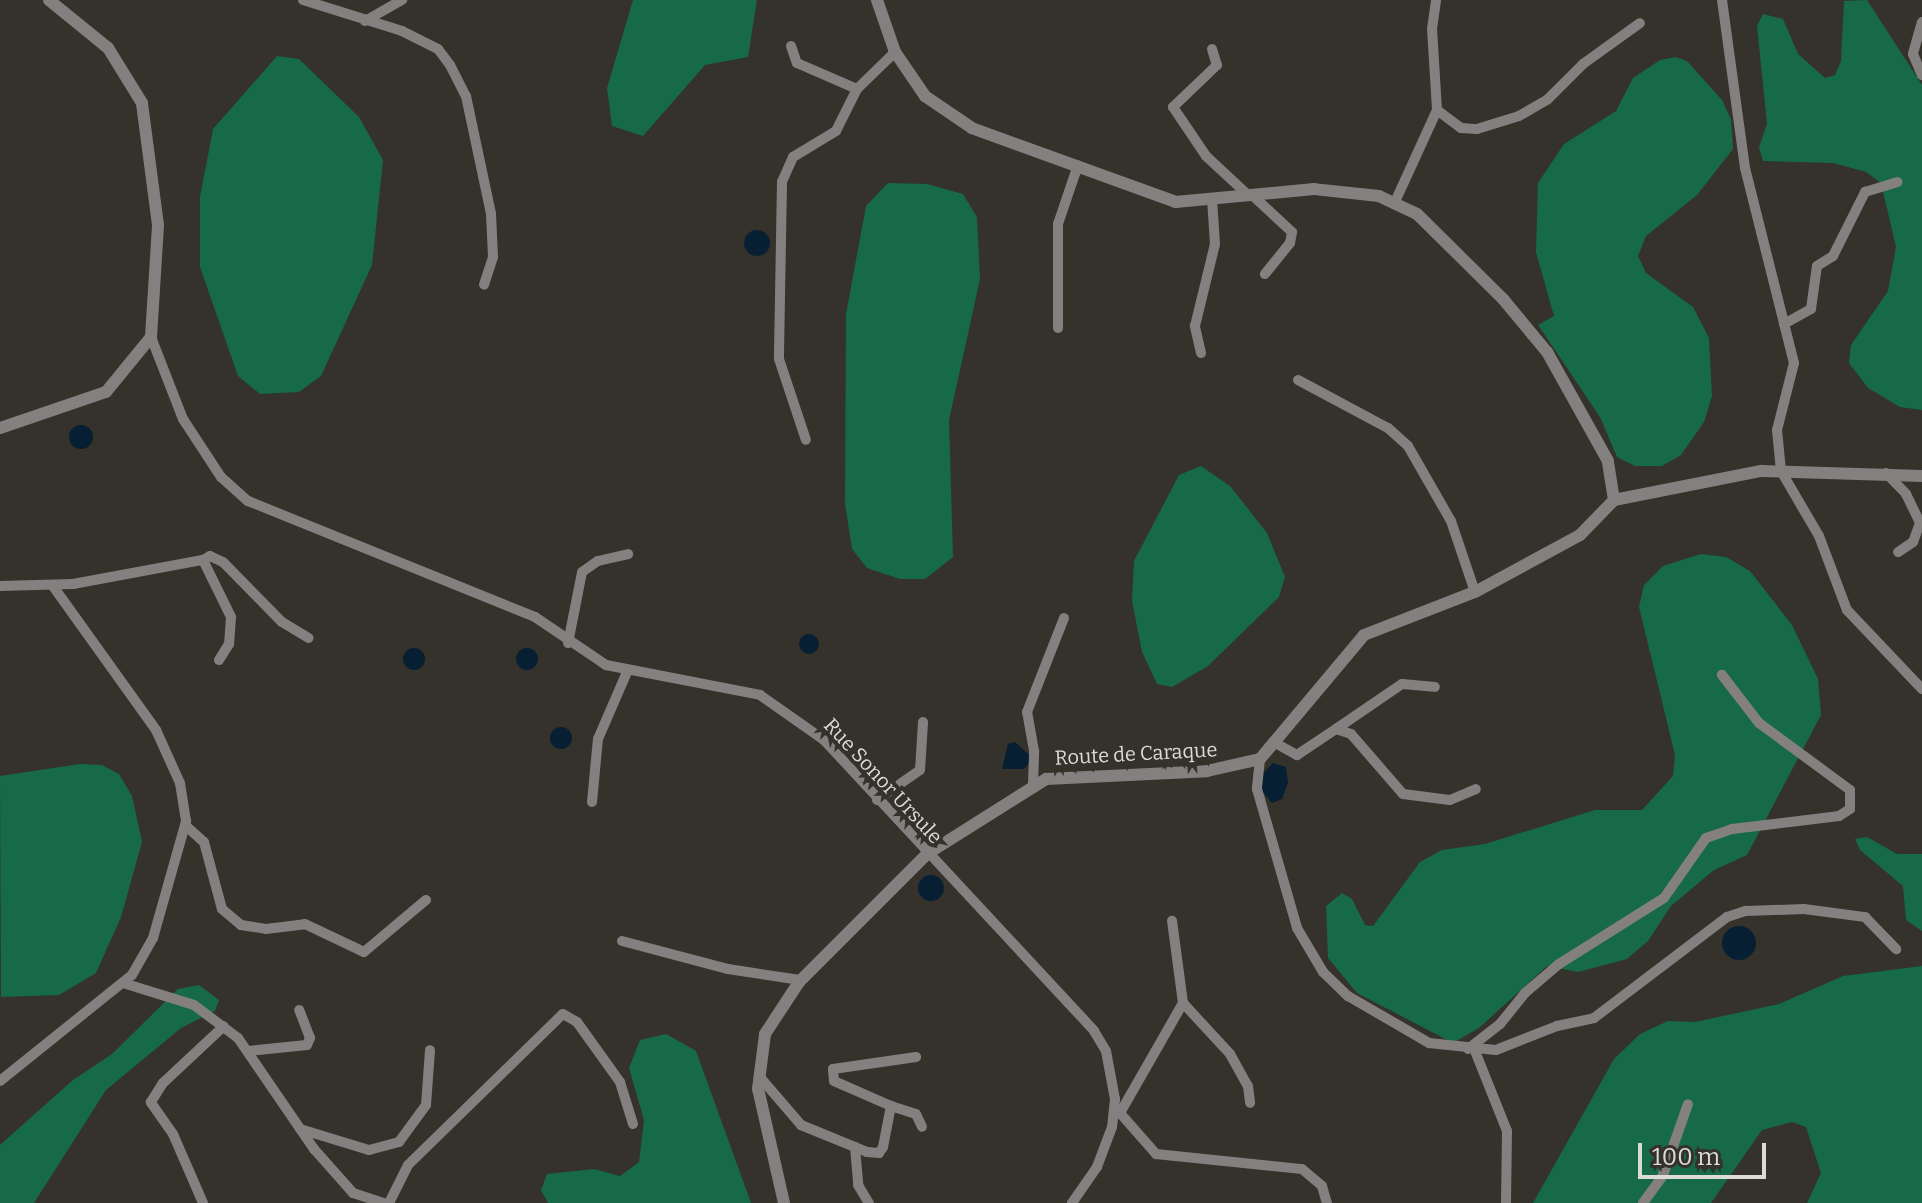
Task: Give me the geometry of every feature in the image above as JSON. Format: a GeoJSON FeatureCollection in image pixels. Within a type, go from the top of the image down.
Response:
{"type":"FeatureCollection","features":[{"type":"Feature","properties":{"kind":"street"},"geometry":{"type":"LineString","coordinates":[[0,428],[106,392],[151,337],[158,225],[142,103],[108,48],[49,0]]}},
{"type":"Feature","properties":{"kind":"street"},"geometry":{"type":"LineString","coordinates":[[303,0],[438,49],[461,84],[493,229],[493,257],[484,285]]}},
{"type":"Feature","properties":{"kind":"street"},"geometry":{"type":"LineString","coordinates":[[365,21],[402,0]]}},
{"type":"Feature","properties":{"kind":"street"},"geometry":{"type":"LineString","coordinates":[[877,0],[895,52],[941,112],[972,128],[1078,165],[1164,200],[1326,190],[1379,196],[1433,226],[1547,352],[1608,461],[1614,500],[1781,471],[1922,476]]}},
{"type":"Feature","properties":{"kind":"street"},"geometry":{"type":"LineString","coordinates":[[1394,204],[1437,110],[1436,0]]}},
{"type":"Feature","properties":{"kind":"street"},"geometry":{"type":"LineString","coordinates":[[1712,0],[1723,5],[1745,168],[1794,363],[1777,430],[1781,471],[1819,536],[1847,610],[1922,689]]}},
{"type":"Feature","properties":{"kind":"street"},"geometry":{"type":"LineString","coordinates":[[1922,22],[1913,54],[1922,75]]}},
{"type":"Feature","properties":{"kind":"street"},"geometry":{"type":"LineString","coordinates":[[1437,110],[1461,128],[1477,129],[1519,116],[1547,100],[1583,64],[1640,23]]}},
{"type":"Feature","properties":{"kind":"street"},"geometry":{"type":"LineString","coordinates":[[791,46],[797,63],[857,89]]}},
{"type":"Feature","properties":{"kind":"street"},"geometry":{"type":"LineString","coordinates":[[1212,49],[1217,65],[1173,107],[1206,156],[1292,236],[1265,274]]}},
{"type":"Feature","properties":{"kind":"street"},"geometry":{"type":"LineString","coordinates":[[806,440],[779,359],[782,182],[793,157],[836,131],[857,89],[895,52]]}},
{"type":"Feature","properties":{"kind":"street"},"geometry":{"type":"LineString","coordinates":[[1058,328],[1058,224],[1078,165]]}},
{"type":"Feature","properties":{"kind":"street"},"geometry":{"type":"LineString","coordinates":[[1784,324],[1811,309],[1817,266],[1833,256],[1865,192],[1876,185],[1898,182]]}},
{"type":"Feature","properties":{"kind":"street"},"geometry":{"type":"LineString","coordinates":[[1201,353],[1195,326],[1215,244],[1212,199]]}},
{"type":"Feature","properties":{"kind":"street","name":"Rue Sonor Ursule"},"geometry":{"type":"LineString","coordinates":[[151,337],[183,419],[237,494],[319,533],[535,617],[568,643],[627,672],[733,686],[775,702],[824,740],[1094,1031],[1112,1072],[1117,1112],[1097,1167],[1072,1203]]}},
{"type":"Feature","properties":{"kind":"street"},"geometry":{"type":"LineString","coordinates":[[1298,380],[1388,428],[1408,446],[1451,521],[1475,592]]}},
{"type":"Feature","properties":{"kind":"street"},"geometry":{"type":"LineString","coordinates":[[1886,473],[1906,494],[1920,523],[1913,542],[1898,552]]}},
{"type":"Feature","properties":{"kind":"street","name":"Route de Caraque"},"geometry":{"type":"LineString","coordinates":[[784,1203],[765,1129],[758,1074],[774,1016],[800,980],[927,854],[1033,784],[1081,774],[1207,771],[1260,759],[1277,744],[1338,661],[1364,635],[1475,592],[1580,535],[1614,500]]}},
{"type":"Feature","properties":{"kind":"street"},"geometry":{"type":"LineString","coordinates":[[568,643],[582,572],[598,561],[628,554]]}},
{"type":"Feature","properties":{"kind":"street"},"geometry":{"type":"LineString","coordinates":[[0,586],[52,585],[217,557],[282,622],[309,638]]}},
{"type":"Feature","properties":{"kind":"street"},"geometry":{"type":"LineString","coordinates":[[203,560],[231,617],[229,644],[219,660]]}},
{"type":"Feature","properties":{"kind":"street"},"geometry":{"type":"LineString","coordinates":[[0,1081],[123,983],[149,948],[186,826],[180,783],[156,730],[52,585]]}},
{"type":"Feature","properties":{"kind":"street"},"geometry":{"type":"LineString","coordinates":[[1033,784],[1029,700],[1064,618]]}},
{"type":"Feature","properties":{"kind":"street"},"geometry":{"type":"LineString","coordinates":[[592,802],[598,739],[627,672]]}},
{"type":"Feature","properties":{"kind":"street"},"geometry":{"type":"LineString","coordinates":[[1471,1050],[1500,1024],[1525,993],[1559,964],[1664,898],[1706,838],[1732,829],[1839,816],[1850,809],[1850,790],[1759,723],[1722,675]]}},
{"type":"Feature","properties":{"kind":"street"},"geometry":{"type":"LineString","coordinates":[[1277,744],[1297,755],[1402,684],[1435,687]]}},
{"type":"Feature","properties":{"kind":"street"},"geometry":{"type":"LineString","coordinates":[[877,800],[920,770],[923,722]]}},
{"type":"Feature","properties":{"kind":"street"},"geometry":{"type":"LineString","coordinates":[[1336,729],[1351,734],[1403,794],[1450,800],[1476,789]]}},
{"type":"Feature","properties":{"kind":"street"},"geometry":{"type":"LineString","coordinates":[[1260,759],[1257,789],[1282,880],[1297,928],[1323,972],[1348,996],[1429,1043],[1471,1050],[1496,1050],[1557,1026],[1594,1018],[1727,917],[1746,911],[1804,909],[1865,917],[1896,949]]}},
{"type":"Feature","properties":{"kind":"street"},"geometry":{"type":"LineString","coordinates":[[186,826],[204,842],[222,909],[241,925],[266,929],[305,924],[364,952],[426,900]]}},
{"type":"Feature","properties":{"kind":"street"},"geometry":{"type":"LineString","coordinates":[[1172,921],[1183,1003],[1230,1054],[1248,1086],[1250,1103]]}},
{"type":"Feature","properties":{"kind":"street"},"geometry":{"type":"LineString","coordinates":[[622,941],[728,969],[800,980]]}},
{"type":"Feature","properties":{"kind":"street"},"geometry":{"type":"LineString","coordinates":[[123,983],[187,1002],[224,1026],[248,1051],[299,1128],[353,1193],[387,1203],[408,1165],[563,1014],[577,1022],[620,1082],[633,1124]]}},
{"type":"Feature","properties":{"kind":"street"},"geometry":{"type":"LineString","coordinates":[[1183,1003],[1117,1112],[1156,1154],[1287,1165],[1314,1177],[1327,1203]]}},
{"type":"Feature","properties":{"kind":"street"},"geometry":{"type":"LineString","coordinates":[[248,1051],[307,1045],[310,1038],[299,1010]]}},
{"type":"Feature","properties":{"kind":"street"},"geometry":{"type":"LineString","coordinates":[[203,1203],[173,1134],[151,1102],[163,1083],[224,1026]]}},
{"type":"Feature","properties":{"kind":"street"},"geometry":{"type":"LineString","coordinates":[[299,1128],[369,1150],[399,1142],[426,1105],[430,1050]]}},
{"type":"Feature","properties":{"kind":"street"},"geometry":{"type":"LineString","coordinates":[[1471,1050],[1507,1131],[1506,1203]]}},
{"type":"Feature","properties":{"kind":"street"},"geometry":{"type":"LineString","coordinates":[[916,1057],[833,1069],[834,1081],[916,1114],[922,1127]]}},
{"type":"Feature","properties":{"kind":"street"},"geometry":{"type":"LineString","coordinates":[[758,1074],[801,1125],[855,1147],[879,1153],[891,1106]]}},
{"type":"Feature","properties":{"kind":"street"},"geometry":{"type":"LineString","coordinates":[[1643,1203],[1663,1175],[1688,1104]]}},
{"type":"Feature","properties":{"kind":"street"},"geometry":{"type":"LineString","coordinates":[[855,1147],[858,1185],[869,1203]]}},
{"type":"Feature","properties":{"kind":"green space"},"geometry":{"type":"Polygon","coordinates":[[[633,0],[757,0],[748,57],[705,65],[643,136],[612,126],[607,88],[633,0]]]}},
{"type":"Feature","properties":{"kind":"green space"},"geometry":{"type":"Polygon","coordinates":[[[1867,0],[1922,85],[1922,410],[1900,407],[1868,388],[1849,363],[1851,345],[1888,291],[1896,247],[1881,183],[1866,172],[1833,163],[1763,161],[1759,147],[1767,124],[1757,26],[1763,14],[1783,19],[1798,54],[1825,78],[1835,75],[1841,61],[1844,1],[1867,0]]]}},
{"type":"Feature","properties":{"kind":"green space"},"geometry":{"type":"Polygon","coordinates":[[[277,56],[299,59],[359,117],[383,160],[372,265],[321,376],[299,392],[260,394],[238,376],[200,267],[200,197],[213,129],[277,56]]]}},
{"type":"Feature","properties":{"kind":"green space"},"geometry":{"type":"Polygon","coordinates":[[[1676,57],[1687,61],[1722,100],[1731,119],[1733,149],[1697,195],[1646,236],[1638,256],[1646,273],[1693,307],[1709,338],[1712,396],[1704,422],[1681,455],[1662,466],[1635,466],[1617,457],[1600,417],[1538,325],[1554,316],[1536,252],[1538,183],[1564,144],[1616,111],[1633,78],[1660,60],[1676,57]]]}},
{"type":"Feature","properties":{"kind":"green space"},"geometry":{"type":"Polygon","coordinates":[[[888,183],[927,184],[963,194],[977,217],[980,279],[949,420],[953,557],[925,579],[900,579],[867,568],[852,549],[845,504],[846,314],[866,206],[888,183]]]}},
{"type":"Feature","properties":{"kind":"green space"},"geometry":{"type":"Polygon","coordinates":[[[1201,466],[1230,486],[1267,533],[1285,577],[1279,597],[1208,666],[1172,687],[1157,684],[1142,652],[1132,601],[1134,561],[1179,475],[1201,466]]]}},
{"type":"Feature","properties":{"kind":"green space"},"geometry":{"type":"Polygon","coordinates":[[[1701,554],[1726,557],[1750,571],[1792,625],[1818,679],[1821,715],[1747,855],[1714,870],[1671,906],[1648,941],[1627,959],[1578,972],[1547,966],[1479,1028],[1453,1043],[1357,993],[1328,958],[1326,906],[1342,893],[1352,899],[1365,925],[1373,926],[1420,862],[1442,850],[1485,844],[1595,810],[1642,810],[1673,776],[1675,755],[1639,607],[1644,585],[1663,566],[1701,554]]]}},
{"type":"Feature","properties":{"kind":"green space"},"geometry":{"type":"Polygon","coordinates":[[[80,764],[102,765],[119,774],[132,796],[142,842],[121,917],[96,973],[59,995],[1,997],[0,776],[80,764]]]}},
{"type":"Feature","properties":{"kind":"green space"},"geometry":{"type":"Polygon","coordinates":[[[1867,837],[1897,854],[1922,854],[1922,931],[1906,920],[1903,886],[1860,850],[1855,839],[1867,837]]]}},
{"type":"Feature","properties":{"kind":"green space"},"geometry":{"type":"Polygon","coordinates":[[[1922,966],[1922,1203],[1807,1203],[1821,1173],[1806,1127],[1792,1122],[1762,1130],[1711,1203],[1533,1203],[1614,1059],[1640,1034],[1668,1021],[1695,1022],[1779,1004],[1843,976],[1922,966]]]}},
{"type":"Feature","properties":{"kind":"green space"},"geometry":{"type":"Polygon","coordinates":[[[199,985],[219,1000],[215,1011],[181,1028],[106,1090],[34,1203],[0,1203],[0,1145],[73,1080],[112,1054],[178,989],[199,985]]]}},
{"type":"Feature","properties":{"kind":"green space"},"geometry":{"type":"Polygon","coordinates":[[[666,1034],[696,1051],[751,1203],[548,1203],[541,1190],[547,1174],[594,1169],[620,1176],[639,1162],[644,1120],[629,1068],[640,1040],[666,1034]]]}},
{"type":"Feature","properties":{"kind":"water"},"geometry":{"type":"Polygon","coordinates":[[[757,230],[766,234],[770,243],[766,252],[757,256],[748,252],[744,243],[748,234],[757,230]]]}},
{"type":"Feature","properties":{"kind":"water"},"geometry":{"type":"Polygon","coordinates":[[[81,425],[90,428],[93,437],[90,446],[81,449],[72,446],[69,437],[72,428],[81,425]]]}},
{"type":"Feature","properties":{"kind":"water"},"geometry":{"type":"Polygon","coordinates":[[[805,634],[813,634],[819,644],[813,654],[805,654],[799,648],[799,640],[805,634]]]}},
{"type":"Feature","properties":{"kind":"water"},"geometry":{"type":"Polygon","coordinates":[[[410,648],[418,648],[425,659],[418,670],[410,670],[403,663],[403,655],[410,648]]]}},
{"type":"Feature","properties":{"kind":"water"},"geometry":{"type":"Polygon","coordinates":[[[527,648],[538,659],[527,670],[516,659],[527,648]]]}},
{"type":"Feature","properties":{"kind":"water"},"geometry":{"type":"Polygon","coordinates":[[[561,727],[569,730],[572,738],[569,746],[561,749],[553,746],[550,738],[553,730],[561,727]]]}},
{"type":"Feature","properties":{"kind":"water"},"geometry":{"type":"Polygon","coordinates":[[[1015,742],[1029,755],[1029,763],[1024,769],[1002,769],[1008,744],[1015,742]]]}},
{"type":"Feature","properties":{"kind":"water"},"geometry":{"type":"Polygon","coordinates":[[[1273,763],[1286,767],[1288,783],[1282,799],[1272,803],[1261,790],[1263,773],[1273,763]]]}},
{"type":"Feature","properties":{"kind":"water"},"geometry":{"type":"Polygon","coordinates":[[[931,875],[940,879],[944,888],[940,897],[931,901],[922,897],[918,888],[922,879],[931,875]]]}},
{"type":"Feature","properties":{"kind":"water"},"geometry":{"type":"Polygon","coordinates":[[[1739,926],[1751,931],[1756,943],[1751,955],[1739,960],[1727,955],[1722,943],[1727,931],[1739,926]]]}}]}
